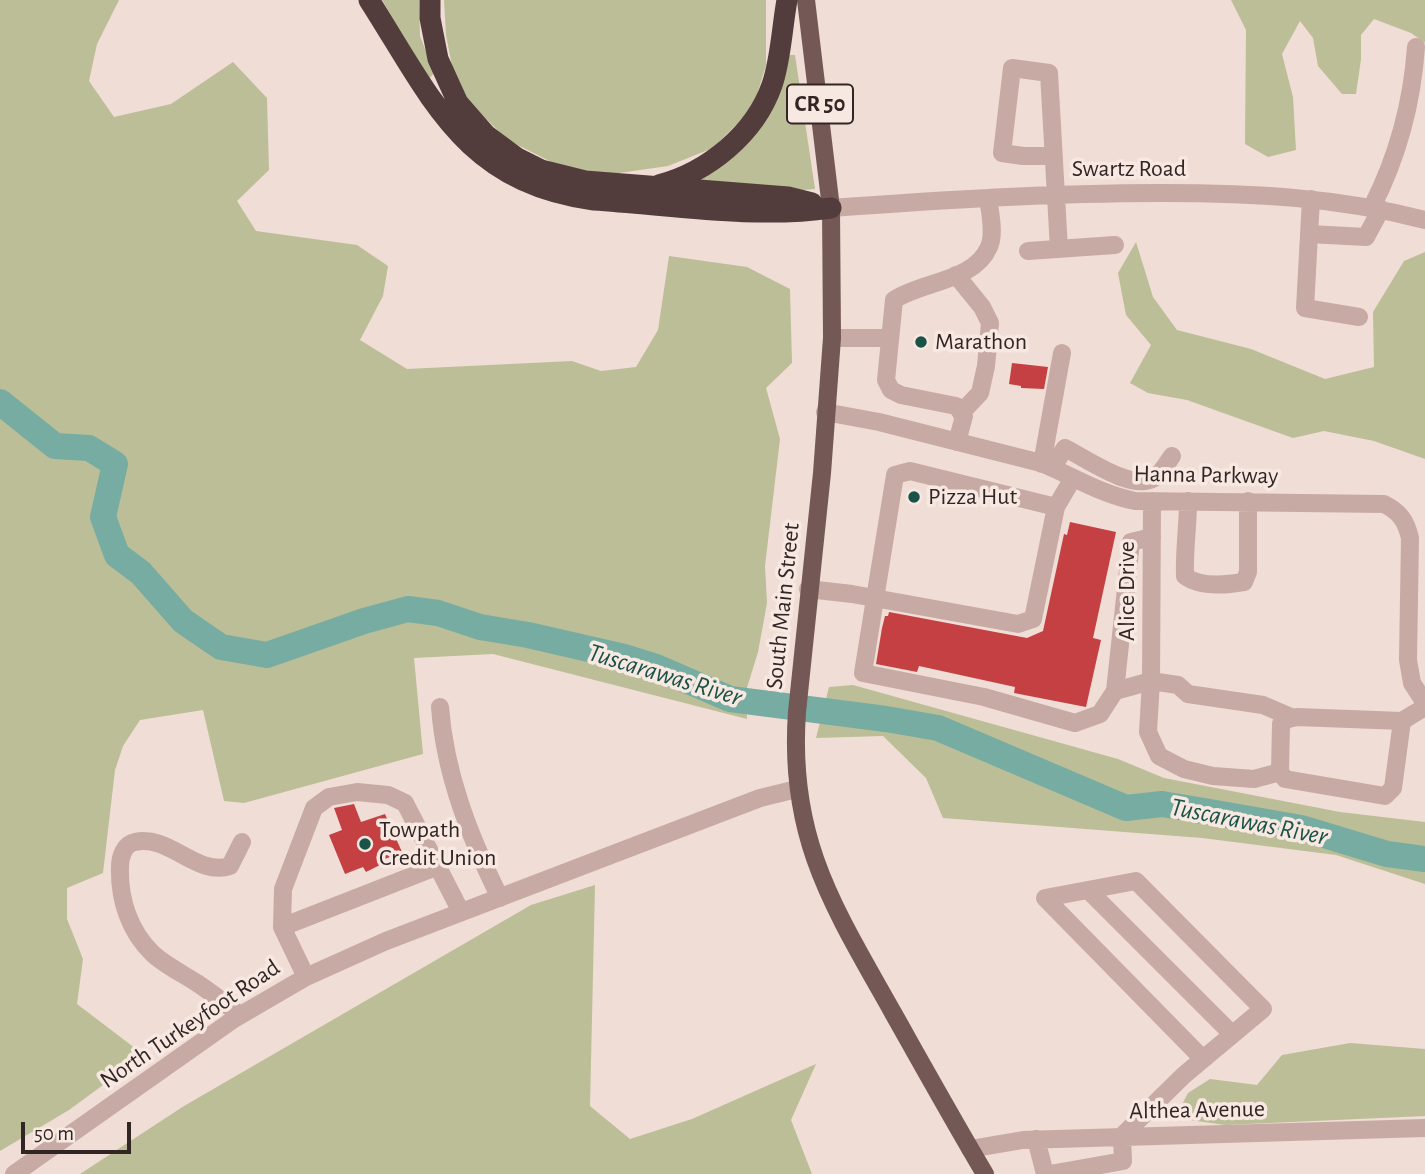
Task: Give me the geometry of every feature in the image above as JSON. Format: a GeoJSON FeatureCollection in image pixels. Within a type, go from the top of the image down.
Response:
{"type":"FeatureCollection","features":[{"type":"Feature","properties":{"kind":"highway"},"geometry":{"type":"LineString","coordinates":[[369,0],[450,124],[482,157],[517,179],[568,196],[594,200],[765,212],[804,212],[831,208]]}},
{"type":"Feature","properties":{"kind":"highway"},"geometry":{"type":"LineString","coordinates":[[430,0],[432,37],[445,79],[458,103],[486,135],[517,158],[563,177],[678,190],[788,197],[831,208]]}},
{"type":"Feature","properties":{"kind":"highway"},"geometry":{"type":"LineString","coordinates":[[657,186],[673,181],[720,155],[755,117],[773,82],[787,0]]}},
{"type":"Feature","properties":{"kind":"main road","name":"South Main Street"},"geometry":{"type":"LineString","coordinates":[[806,0],[831,208],[832,338],[822,473],[808,589],[795,741],[797,789],[814,861],[836,912],[985,1174]]}},
{"type":"Feature","properties":{"kind":"street"},"geometry":{"type":"LineString","coordinates":[[1309,234],[1366,237],[1405,120],[1416,47]]}},
{"type":"Feature","properties":{"kind":"street"},"geometry":{"type":"LineString","coordinates":[[1053,156],[1002,153],[1012,68],[1049,73],[1059,249]]}},
{"type":"Feature","properties":{"kind":"street","name":"Swartz Road"},"geometry":{"type":"LineString","coordinates":[[831,208],[1055,193],[1216,193],[1311,199],[1377,208],[1425,220]]}},
{"type":"Feature","properties":{"kind":"street"},"geometry":{"type":"LineString","coordinates":[[957,442],[964,416],[956,406],[901,394],[891,390],[886,380],[894,300],[919,287],[956,275],[978,263],[990,246],[988,198]]}},
{"type":"Feature","properties":{"kind":"street"},"geometry":{"type":"LineString","coordinates":[[1311,199],[1305,309],[1359,317]]}},
{"type":"Feature","properties":{"kind":"street"},"geometry":{"type":"LineString","coordinates":[[1028,251],[1115,245]]}},
{"type":"Feature","properties":{"kind":"street"},"geometry":{"type":"LineString","coordinates":[[956,275],[982,307],[990,323],[986,366],[980,393],[961,413]]}},
{"type":"Feature","properties":{"kind":"street"},"geometry":{"type":"LineString","coordinates":[[832,338],[890,338]]}},
{"type":"Feature","properties":{"kind":"street"},"geometry":{"type":"LineString","coordinates":[[1047,466],[1062,353]]}},
{"type":"Feature","properties":{"kind":"street"},"geometry":{"type":"LineString","coordinates":[[894,426],[901,394]]}},
{"type":"Feature","properties":{"kind":"street","name":"Hanna Parkway"},"geometry":{"type":"LineString","coordinates":[[825,412],[894,426],[1047,466],[1073,478],[1106,503],[1188,501],[1384,504],[1403,518],[1409,538],[1408,660],[1412,683],[1425,705]]}},
{"type":"Feature","properties":{"kind":"street"},"geometry":{"type":"LineString","coordinates":[[1047,466],[1065,448],[1124,478],[1141,482],[1154,479],[1171,456]]}},
{"type":"Feature","properties":{"kind":"street"},"geometry":{"type":"LineString","coordinates":[[1056,507],[909,471],[895,475],[863,673],[984,697],[1074,723],[1100,714],[1115,691],[1131,542],[1152,537]]}},
{"type":"Feature","properties":{"kind":"street"},"geometry":{"type":"LineString","coordinates":[[808,589],[875,598],[1018,624],[1033,618],[1056,507],[1073,478]]}},
{"type":"Feature","properties":{"kind":"street","name":"Alice Drive"},"geometry":{"type":"LineString","coordinates":[[1141,482],[1152,537],[1148,732],[1159,756],[1184,769],[1213,776],[1254,779],[1280,772]]}},
{"type":"Feature","properties":{"kind":"street"},"geometry":{"type":"LineString","coordinates":[[1188,501],[1188,530],[1184,544],[1185,576],[1192,582],[1233,584],[1244,582],[1248,572],[1248,502]]}},
{"type":"Feature","properties":{"kind":"street"},"geometry":{"type":"LineString","coordinates":[[1115,691],[1151,681],[1178,685],[1188,694],[1263,705],[1293,718],[1402,721],[1425,705]]}},
{"type":"Feature","properties":{"kind":"street"},"geometry":{"type":"LineString","coordinates":[[440,707],[442,740],[450,776],[477,852],[500,898]]}},
{"type":"Feature","properties":{"kind":"street"},"geometry":{"type":"LineString","coordinates":[[1293,718],[1281,724],[1280,772],[1285,779],[1385,796],[1393,788],[1402,721]]}},
{"type":"Feature","properties":{"kind":"street","name":"North Turkeyfoot Road"},"geometry":{"type":"LineString","coordinates":[[14,1174],[240,1015],[306,977],[386,941],[461,912],[760,798],[797,789]]}},
{"type":"Feature","properties":{"kind":"street"},"geometry":{"type":"LineString","coordinates":[[306,977],[282,927],[283,889],[314,808],[328,797],[357,792],[388,795],[405,803],[461,912]]}},
{"type":"Feature","properties":{"kind":"street"},"geometry":{"type":"LineString","coordinates":[[240,1015],[154,955],[138,935],[128,918],[120,887],[120,857],[134,842],[153,842],[200,864],[220,870],[230,866],[243,842]]}},
{"type":"Feature","properties":{"kind":"street"},"geometry":{"type":"LineString","coordinates":[[282,927],[438,866]]}},
{"type":"Feature","properties":{"kind":"street"},"geometry":{"type":"LineString","coordinates":[[1036,1139],[1048,1174],[1123,1161],[1122,1136],[1203,1059],[1263,1009],[1136,881],[1045,898],[1203,1059]]}},
{"type":"Feature","properties":{"kind":"street"},"geometry":{"type":"LineString","coordinates":[[1088,890],[1232,1034]]}},
{"type":"Feature","properties":{"kind":"street","name":"Althea Avenue"},"geometry":{"type":"LineString","coordinates":[[970,1149],[1036,1139],[1425,1128]]}},
{"type":"Feature","properties":{"kind":"green space"},"geometry":{"type":"Polygon","coordinates":[[[0,0],[119,0],[97,44],[89,81],[114,117],[171,104],[233,62],[267,98],[269,170],[237,201],[256,231],[357,245],[388,266],[383,296],[360,340],[407,369],[572,361],[601,371],[636,367],[658,330],[669,256],[747,267],[790,289],[792,363],[766,388],[780,439],[765,566],[767,603],[758,652],[746,691],[747,719],[493,654],[414,658],[423,754],[244,803],[224,801],[203,710],[140,720],[123,746],[115,770],[103,873],[67,888],[67,919],[83,959],[77,1004],[144,1055],[69,1110],[0,1151],[0,0]]]}},
{"type":"Feature","properties":{"kind":"green space"},"geometry":{"type":"Polygon","coordinates":[[[382,0],[419,0],[420,36],[434,73],[429,79],[382,0]]]}},
{"type":"Feature","properties":{"kind":"green space"},"geometry":{"type":"Polygon","coordinates":[[[444,0],[766,0],[766,65],[753,108],[713,148],[668,166],[612,174],[563,168],[506,139],[466,98],[452,66],[446,35],[444,0]]]}},
{"type":"Feature","properties":{"kind":"green space"},"geometry":{"type":"Polygon","coordinates":[[[1231,0],[1425,0],[1425,43],[1411,33],[1374,19],[1361,35],[1356,94],[1342,94],[1318,66],[1313,38],[1300,21],[1282,54],[1293,97],[1296,150],[1268,157],[1245,144],[1246,30],[1231,0]]]}},
{"type":"Feature","properties":{"kind":"green space"},"geometry":{"type":"Polygon","coordinates":[[[788,55],[795,55],[815,189],[791,191],[681,183],[728,160],[788,55]]]}},
{"type":"Feature","properties":{"kind":"green space"},"geometry":{"type":"Polygon","coordinates":[[[1136,242],[1153,297],[1177,330],[1251,349],[1325,379],[1374,367],[1373,312],[1404,261],[1425,252],[1425,459],[1374,441],[1324,431],[1293,438],[1187,400],[1148,393],[1130,383],[1151,345],[1126,315],[1118,273],[1136,242]]]}},
{"type":"Feature","properties":{"kind":"green space"},"geometry":{"type":"Polygon","coordinates":[[[853,685],[1118,759],[1164,778],[1340,812],[1425,822],[1425,884],[1336,855],[1202,838],[943,818],[926,778],[883,736],[816,738],[829,687],[853,685]]]}},
{"type":"Feature","properties":{"kind":"green space"},"geometry":{"type":"Polygon","coordinates":[[[595,885],[590,1106],[630,1139],[692,1119],[816,1064],[791,1120],[812,1174],[80,1174],[184,1106],[531,905],[595,885]]]}},
{"type":"Feature","properties":{"kind":"green space"},"geometry":{"type":"Polygon","coordinates":[[[1350,1043],[1425,1049],[1425,1116],[1225,1125],[1175,1118],[1188,1093],[1210,1079],[1257,1085],[1282,1055],[1350,1043]]]}},
{"type":"Feature","properties":{"kind":"building"},"geometry":{"type":"Polygon","coordinates":[[[1012,363],[1048,367],[1044,389],[1021,388],[1009,384],[1012,363]]]}},
{"type":"Feature","properties":{"kind":"building"},"geometry":{"type":"Polygon","coordinates":[[[1070,522],[1116,532],[1093,638],[1101,640],[1086,707],[1014,693],[1015,687],[919,666],[917,672],[876,664],[885,616],[888,616],[889,612],[1027,638],[1043,631],[1064,534],[1067,535],[1070,522]]]}},
{"type":"Feature","properties":{"kind":"building","name":"Towpath Credit Union"},"geometry":{"type":"Polygon","coordinates":[[[354,804],[361,822],[385,814],[402,852],[380,861],[382,864],[366,872],[363,867],[345,874],[329,835],[342,830],[334,808],[354,804]]]}},
{"type":"Feature","properties":{"kind":"waterway","name":"Tuscarawas River"},"geometry":{"type":"LineString","coordinates":[[0,402],[55,446],[89,448],[115,464],[103,517],[117,555],[141,573],[183,621],[221,647],[267,655],[364,621],[408,609],[438,613],[480,627],[624,657],[656,667],[730,699],[938,728],[1126,808],[1162,804],[1210,812],[1301,828],[1387,854],[1425,859]]}},
{"type":"Feature","properties":{"kind":"place","name":"Marathon"},"geometry":{"type":"Point","coordinates":[921,342]}},
{"type":"Feature","properties":{"kind":"place","name":"Pizza Hut"},"geometry":{"type":"Point","coordinates":[914,497]}},
{"type":"Feature","properties":{"kind":"place","name":"Towpath Credit Union"},"geometry":{"type":"Point","coordinates":[365,844]}}]}
